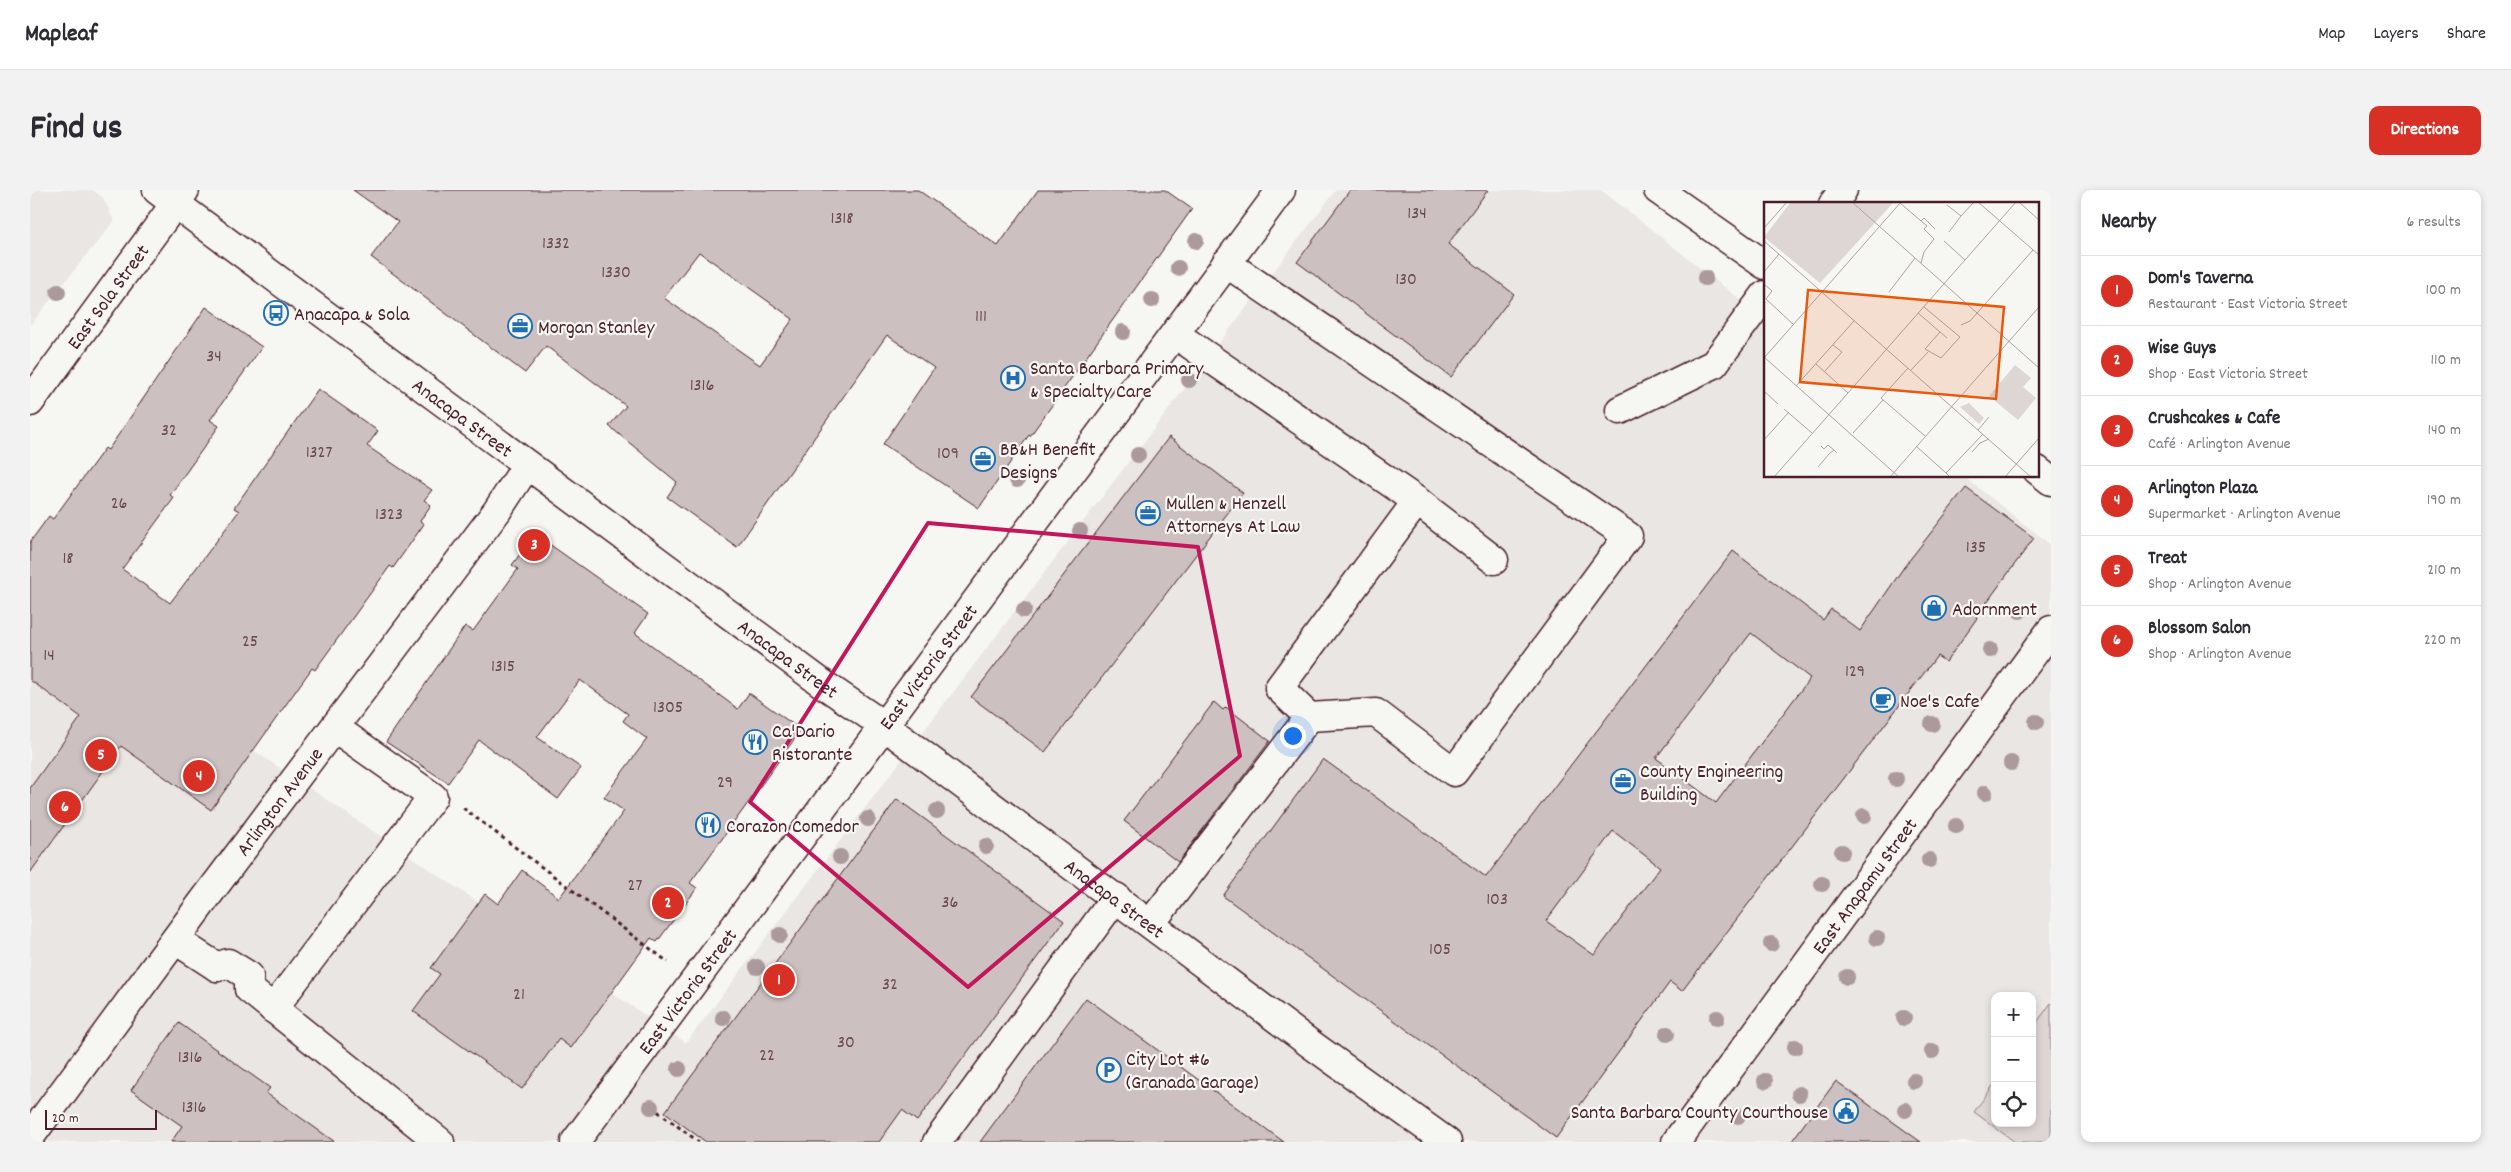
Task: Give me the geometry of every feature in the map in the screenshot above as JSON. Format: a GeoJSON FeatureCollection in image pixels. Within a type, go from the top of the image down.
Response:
{"type":"FeatureCollection","features":[{"type":"Feature","properties":{"kind":"street","name":"East Victoria Street"},"geometry":{"type":"LineString","coordinates":[[575,1142],[1281,190]]}},
{"type":"Feature","properties":{"kind":"street"},"geometry":{"type":"LineString","coordinates":[[1658,190],[1764,264]]}},
{"type":"Feature","properties":{"kind":"street"},"geometry":{"type":"LineString","coordinates":[[1834,202],[1843,190]]}},
{"type":"Feature","properties":{"kind":"street","name":"East Sola Street"},"geometry":{"type":"LineString","coordinates":[[30,402],[172,195]]}},
{"type":"Feature","properties":{"kind":"street","name":"Anacapa Street"},"geometry":{"type":"LineString","coordinates":[[172,195],[526,466],[815,678],[883,725],[1151,923],[1312,1045],[1447,1142]]}},
{"type":"Feature","properties":{"kind":"street"},"geometry":{"type":"LineString","coordinates":[[1226,263],[1628,536],[1454,772],[1376,713],[1309,717],[1279,688],[1418,501]]}},
{"type":"Feature","properties":{"kind":"street"},"geometry":{"type":"LineString","coordinates":[[1620,410],[1714,364],[1764,297]]}},
{"type":"Feature","properties":{"kind":"street"},"geometry":{"type":"LineString","coordinates":[[1175,334],[1418,501],[1494,560]]}},
{"type":"Feature","properties":{"kind":"street","name":"Arlington Avenue"},"geometry":{"type":"LineString","coordinates":[[30,1137],[177,941],[202,903],[497,511],[526,466]]}},
{"type":"Feature","properties":{"kind":"street"},"geometry":{"type":"LineString","coordinates":[[2038,471],[2051,480]]}},
{"type":"Feature","properties":{"kind":"street","name":"East Anapamu Street"},"geometry":{"type":"LineString","coordinates":[[1676,1142],[2051,630]]}},
{"type":"Feature","properties":{"kind":"street"},"geometry":{"type":"LineString","coordinates":[[1151,923],[1309,717]]}},
{"type":"Feature","properties":{"kind":"street"},"geometry":{"type":"LineString","coordinates":[[273,1009],[433,797],[335,728]]}},
{"type":"Feature","properties":{"kind":"street"},"geometry":{"type":"LineString","coordinates":[[937,1142],[1116,897]]}},
{"type":"Feature","properties":{"kind":"street"},"geometry":{"type":"LineString","coordinates":[[177,941],[216,967],[218,979],[235,992],[249,989],[440,1142]]}},
{"type":"Feature","properties":{"kind":"path"},"geometry":{"type":"LineString","coordinates":[[458,805],[694,982]]}},
{"type":"Feature","properties":{"kind":"path"},"geometry":{"type":"LineString","coordinates":[[620,1083],[699,1142]]}},
{"type":"Feature","properties":{"kind":"highlighted area"},"geometry":{"type":"Polygon","coordinates":[[[928,523],[1198,547],[1240,756],[968,987],[750,802],[928,523]]]}},
{"type":"Feature","properties":{"kind":"shaded area"},"geometry":{"type":"Polygon","coordinates":[[[30,190],[93,190],[103,198],[114,221],[30,325],[30,190]]]}},
{"type":"Feature","properties":{"kind":"shaded area"},"geometry":{"type":"Polygon","coordinates":[[[1336,190],[1601,190],[1764,318],[1764,478],[1966,478],[2051,545],[2051,1142],[30,1142],[30,599],[686,1043],[1336,190]]]}},
{"type":"Feature","properties":{"kind":"shaded area"},"geometry":{"type":"Polygon","coordinates":[[[2051,1003],[2051,1142],[2015,1142],[1994,1127],[2036,1127],[2036,1024],[2051,1003]]]}},
{"type":"Feature","properties":{"kind":"shaded area"},"geometry":{"type":"Polygon","coordinates":[[[1991,1089],[1991,1124],[1974,1112],[1991,1089]]]}},
{"type":"Feature","properties":{"kind":"building"},"geometry":{"type":"Polygon","coordinates":[[[353,190],[918,190],[998,246],[1038,190],[1165,190],[1192,209],[1029,435],[979,508],[883,444],[934,368],[887,335],[737,547],[667,497],[677,482],[609,426],[626,406],[546,346],[525,373],[371,257],[398,222],[353,190]],[[699,252],[664,298],[760,365],[793,319],[699,252]]]}},
{"type":"Feature","properties":{"kind":"building"},"geometry":{"type":"Polygon","coordinates":[[[1350,190],[1488,190],[1448,244],[1514,294],[1451,377],[1297,262],[1350,190]]]}},
{"type":"Feature","properties":{"kind":"building"},"geometry":{"type":"Polygon","coordinates":[[[206,307],[262,347],[210,420],[219,426],[170,495],[174,498],[122,569],[170,603],[239,511],[234,508],[318,389],[378,431],[367,446],[432,490],[424,500],[431,505],[420,521],[424,524],[393,568],[390,566],[315,670],[312,668],[211,810],[121,746],[30,873],[30,788],[81,717],[30,680],[30,542],[49,516],[53,519],[105,448],[108,450],[206,307]]]}},
{"type":"Feature","properties":{"kind":"building"},"geometry":{"type":"Polygon","coordinates":[[[1169,437],[1243,493],[1045,752],[971,697],[1169,437]]]}},
{"type":"Feature","properties":{"kind":"building"},"geometry":{"type":"Polygon","coordinates":[[[1966,488],[2034,538],[1976,617],[1946,662],[1937,656],[1682,991],[1670,982],[1556,1138],[1223,896],[1323,759],[1486,877],[1733,551],[1823,620],[1831,609],[1860,631],[1904,567],[1966,488]],[[1751,633],[1656,758],[1716,803],[1810,678],[1751,633]],[[1613,831],[1546,921],[1594,955],[1660,867],[1613,831]]]}},
{"type":"Feature","properties":{"kind":"building"},"geometry":{"type":"Polygon","coordinates":[[[535,534],[648,614],[635,633],[738,709],[749,693],[801,730],[690,883],[697,888],[657,942],[651,938],[571,1048],[559,1039],[522,1089],[413,1011],[440,974],[431,968],[485,894],[498,904],[522,870],[559,898],[624,811],[604,797],[647,739],[623,721],[628,714],[580,680],[537,737],[581,768],[558,799],[479,740],[448,783],[386,742],[465,626],[473,631],[518,569],[512,565],[535,534]]]}},
{"type":"Feature","properties":{"kind":"building"},"geometry":{"type":"Polygon","coordinates":[[[1214,702],[1223,710],[1226,707],[1270,741],[1178,862],[1124,821],[1214,702]]]}},
{"type":"Feature","properties":{"kind":"building"},"geometry":{"type":"Polygon","coordinates":[[[897,799],[1064,921],[917,1121],[902,1110],[879,1142],[706,1142],[665,1112],[897,799]]]}},
{"type":"Feature","properties":{"kind":"building","name":"City Lot #6 (Granada Garage)"},"geometry":{"type":"Polygon","coordinates":[[[1086,998],[1284,1142],[980,1142],[1086,998]]]}},
{"type":"Feature","properties":{"kind":"building"},"geometry":{"type":"Polygon","coordinates":[[[179,1023],[270,1088],[266,1093],[335,1142],[171,1142],[182,1126],[131,1090],[179,1023]]]}},
{"type":"Feature","properties":{"kind":"building","name":"Santa Barbara County Courthouse"},"geometry":{"type":"Polygon","coordinates":[[[1836,1081],[1921,1142],[1791,1142],[1836,1081]]]}},
{"type":"Feature","properties":{"kind":"place","name":"Anacapa & Sola"},"geometry":{"type":"Point","coordinates":[276,313]}},
{"type":"Feature","properties":{"kind":"place","name":"Morgan Stanley"},"geometry":{"type":"Point","coordinates":[520,326]}},
{"type":"Feature","properties":{"kind":"place","name":"Santa Barbara Primary & Specialty Care"},"geometry":{"type":"Point","coordinates":[1013,378]}},
{"type":"Feature","properties":{"kind":"place","name":"BB&H Benefit Designs"},"geometry":{"type":"Point","coordinates":[983,459]}},
{"type":"Feature","properties":{"kind":"place","name":"Mullen & Henzell Attorneys At Law"},"geometry":{"type":"Point","coordinates":[1148,513]}},
{"type":"Feature","properties":{"kind":"place","name":"Crushcakes & Cafe"},"geometry":{"type":"Point","coordinates":[534,545]}},
{"type":"Feature","properties":{"kind":"place","name":"Adornment"},"geometry":{"type":"Point","coordinates":[1934,608]}},
{"type":"Feature","properties":{"kind":"place","name":"Noe's Cafe"},"geometry":{"type":"Point","coordinates":[1883,700]}},
{"type":"Feature","properties":{"kind":"place","name":"Ca'Dario Ristorante"},"geometry":{"type":"Point","coordinates":[755,742]}},
{"type":"Feature","properties":{"kind":"place","name":"Treat"},"geometry":{"type":"Point","coordinates":[101,755]}},
{"type":"Feature","properties":{"kind":"place","name":"Arlington Plaza"},"geometry":{"type":"Point","coordinates":[199,776]}},
{"type":"Feature","properties":{"kind":"place","name":"County Engineering Building"},"geometry":{"type":"Point","coordinates":[1623,781]}},
{"type":"Feature","properties":{"kind":"place","name":"Blossom Salon"},"geometry":{"type":"Point","coordinates":[65,807]}},
{"type":"Feature","properties":{"kind":"place","name":"Corazon Comedor"},"geometry":{"type":"Point","coordinates":[708,825]}},
{"type":"Feature","properties":{"kind":"place","name":"Wise Guys"},"geometry":{"type":"Point","coordinates":[668,903]}},
{"type":"Feature","properties":{"kind":"place","name":"Dom's Taverna"},"geometry":{"type":"Point","coordinates":[779,980]}},
{"type":"Feature","properties":{"kind":"place","name":"City Lot #6 (Granada Garage)"},"geometry":{"type":"Point","coordinates":[1109,1070]}},
{"type":"Feature","properties":{"kind":"place","name":"Santa Barbara County Courthouse"},"geometry":{"type":"Point","coordinates":[1846,1111]}}]}
